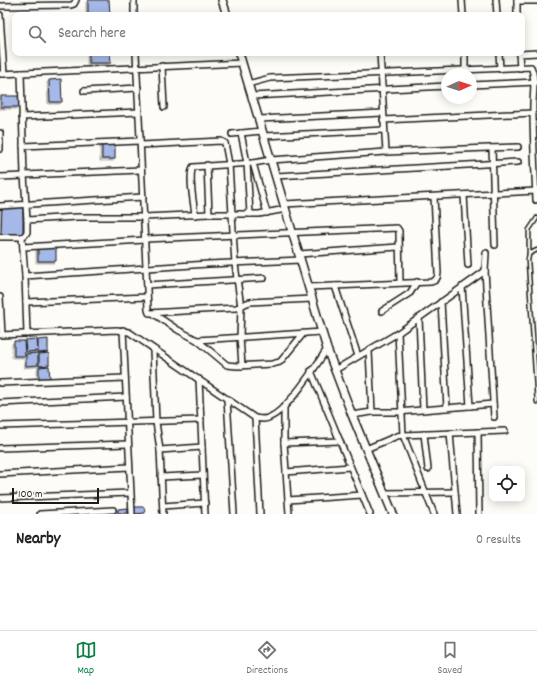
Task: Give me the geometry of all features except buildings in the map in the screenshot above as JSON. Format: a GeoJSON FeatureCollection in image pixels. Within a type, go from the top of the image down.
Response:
{"type":"FeatureCollection","features":[{"type":"Feature","properties":{"kind":"street"},"geometry":{"type":"LineString","coordinates":[[0,6],[70,5],[74,4],[76,0]]}},
{"type":"Feature","properties":{"kind":"street"},"geometry":{"type":"LineString","coordinates":[[134,0],[134,12]]}},
{"type":"Feature","properties":{"kind":"street"},"geometry":{"type":"LineString","coordinates":[[222,0],[226,12]]}},
{"type":"Feature","properties":{"kind":"street"},"geometry":{"type":"LineString","coordinates":[[462,0],[463,12]]}},
{"type":"Feature","properties":{"kind":"street"},"geometry":{"type":"LineString","coordinates":[[496,0],[497,12]]}},
{"type":"Feature","properties":{"kind":"street"},"geometry":{"type":"LineString","coordinates":[[517,12],[517,1],[537,1]]}},
{"type":"Feature","properties":{"kind":"street"},"geometry":{"type":"LineString","coordinates":[[0,15],[2,74],[242,63]]}},
{"type":"Feature","properties":{"kind":"street"},"geometry":{"type":"LineString","coordinates":[[525,53],[537,53]]}},
{"type":"Feature","properties":{"kind":"street"},"geometry":{"type":"LineString","coordinates":[[136,56],[148,310],[150,313],[197,340],[226,365],[232,366],[272,364],[280,362],[303,334]]}},
{"type":"Feature","properties":{"kind":"street"},"geometry":{"type":"LineString","coordinates":[[240,56],[327,349],[352,415],[393,514]]}},
{"type":"Feature","properties":{"kind":"street"},"geometry":{"type":"LineString","coordinates":[[380,56],[386,152]]}},
{"type":"Feature","properties":{"kind":"street"},"geometry":{"type":"LineString","coordinates":[[465,56],[465,68]]}},
{"type":"Feature","properties":{"kind":"street"},"geometry":{"type":"LineString","coordinates":[[499,56],[500,69]]}},
{"type":"Feature","properties":{"kind":"street"},"geometry":{"type":"LineString","coordinates":[[519,56],[520,68]]}},
{"type":"Feature","properties":{"kind":"street"},"geometry":{"type":"LineString","coordinates":[[162,66],[164,107]]}},
{"type":"Feature","properties":{"kind":"street"},"geometry":{"type":"LineString","coordinates":[[477,70],[531,67],[533,71],[535,82],[534,110],[536,200]]}},
{"type":"Feature","properties":{"kind":"street"},"geometry":{"type":"LineString","coordinates":[[248,84],[270,78],[441,71]]}},
{"type":"Feature","properties":{"kind":"street"},"geometry":{"type":"LineString","coordinates":[[0,238],[22,237],[27,232],[21,73]]}},
{"type":"Feature","properties":{"kind":"street"},"geometry":{"type":"LineString","coordinates":[[477,85],[535,82]]}},
{"type":"Feature","properties":{"kind":"street"},"geometry":{"type":"LineString","coordinates":[[252,96],[441,86]]}},
{"type":"Feature","properties":{"kind":"street"},"geometry":{"type":"LineString","coordinates":[[84,90],[138,88]]}},
{"type":"Feature","properties":{"kind":"street"},"geometry":{"type":"LineString","coordinates":[[383,120],[534,110]]}},
{"type":"Feature","properties":{"kind":"street"},"geometry":{"type":"LineString","coordinates":[[22,117],[139,112]]}},
{"type":"Feature","properties":{"kind":"street"},"geometry":{"type":"LineString","coordinates":[[259,120],[383,113]]}},
{"type":"Feature","properties":{"kind":"street"},"geometry":{"type":"LineString","coordinates":[[232,134],[384,130]]}},
{"type":"Feature","properties":{"kind":"street"},"geometry":{"type":"LineString","coordinates":[[0,133],[0,149]]}},
{"type":"Feature","properties":{"kind":"street"},"geometry":{"type":"LineString","coordinates":[[241,133],[267,213]]}},
{"type":"Feature","properties":{"kind":"street"},"geometry":{"type":"LineString","coordinates":[[23,146],[222,140],[229,164],[235,264],[241,307],[240,338],[242,366]]}},
{"type":"Feature","properties":{"kind":"street"},"geometry":{"type":"LineString","coordinates":[[195,215],[191,169],[196,166],[386,152],[518,147]]}},
{"type":"Feature","properties":{"kind":"street"},"geometry":{"type":"LineString","coordinates":[[492,148],[496,245]]}},
{"type":"Feature","properties":{"kind":"street"},"geometry":{"type":"LineString","coordinates":[[276,176],[492,165],[518,162]]}},
{"type":"Feature","properties":{"kind":"street"},"geometry":{"type":"LineString","coordinates":[[250,163],[250,214]]}},
{"type":"Feature","properties":{"kind":"street"},"geometry":{"type":"LineString","coordinates":[[207,165],[209,214]]}},
{"type":"Feature","properties":{"kind":"street"},"geometry":{"type":"LineString","coordinates":[[0,177],[142,170]]}},
{"type":"Feature","properties":{"kind":"street"},"geometry":{"type":"LineString","coordinates":[[27,220],[77,217],[250,214],[267,213],[285,206],[536,191]]}},
{"type":"Feature","properties":{"kind":"street"},"geometry":{"type":"LineString","coordinates":[[464,195],[468,265]]}},
{"type":"Feature","properties":{"kind":"street"},"geometry":{"type":"LineString","coordinates":[[309,288],[435,281],[438,278],[434,197]]}},
{"type":"Feature","properties":{"kind":"street"},"geometry":{"type":"LineString","coordinates":[[0,206],[143,198]]}},
{"type":"Feature","properties":{"kind":"street"},"geometry":{"type":"LineString","coordinates":[[23,247],[234,234],[397,228],[399,231],[398,247],[400,283]]}},
{"type":"Feature","properties":{"kind":"street"},"geometry":{"type":"LineString","coordinates":[[22,237],[28,334]]}},
{"type":"Feature","properties":{"kind":"street"},"geometry":{"type":"LineString","coordinates":[[25,276],[208,264],[235,264],[398,247]]}},
{"type":"Feature","properties":{"kind":"street"},"geometry":{"type":"LineString","coordinates":[[486,253],[485,271],[494,417]]}},
{"type":"Feature","properties":{"kind":"street"},"geometry":{"type":"LineString","coordinates":[[335,370],[369,351],[398,332],[485,271]]}},
{"type":"Feature","properties":{"kind":"street"},"geometry":{"type":"LineString","coordinates":[[147,285],[264,278]]}},
{"type":"Feature","properties":{"kind":"street"},"geometry":{"type":"LineString","coordinates":[[382,311],[410,293],[417,282]]}},
{"type":"Feature","properties":{"kind":"street"},"geometry":{"type":"LineString","coordinates":[[335,286],[358,356]]}},
{"type":"Feature","properties":{"kind":"street"},"geometry":{"type":"LineString","coordinates":[[462,286],[470,406]]}},
{"type":"Feature","properties":{"kind":"street"},"geometry":{"type":"LineString","coordinates":[[0,297],[1,335],[123,330],[129,332],[153,350],[199,379],[255,418],[264,420],[272,417],[284,407],[327,349]]}},
{"type":"Feature","properties":{"kind":"street"},"geometry":{"type":"LineString","coordinates":[[26,302],[147,298]]}},
{"type":"Feature","properties":{"kind":"street"},"geometry":{"type":"LineString","coordinates":[[154,314],[241,307],[250,302],[312,299]]}},
{"type":"Feature","properties":{"kind":"street"},"geometry":{"type":"LineString","coordinates":[[441,302],[447,408]]}},
{"type":"Feature","properties":{"kind":"street"},"geometry":{"type":"LineString","coordinates":[[419,318],[423,410]]}},
{"type":"Feature","properties":{"kind":"street"},"geometry":{"type":"LineString","coordinates":[[123,330],[132,514]]}},
{"type":"Feature","properties":{"kind":"street"},"geometry":{"type":"LineString","coordinates":[[197,340],[322,332]]}},
{"type":"Feature","properties":{"kind":"street"},"geometry":{"type":"LineString","coordinates":[[398,332],[403,435],[424,492],[434,514]]}},
{"type":"Feature","properties":{"kind":"street"},"geometry":{"type":"LineString","coordinates":[[153,350],[156,422],[160,450],[163,514]]}},
{"type":"Feature","properties":{"kind":"street"},"geometry":{"type":"LineString","coordinates":[[369,351],[372,412]]}},
{"type":"Feature","properties":{"kind":"street"},"geometry":{"type":"LineString","coordinates":[[311,371],[370,514]]}},
{"type":"Feature","properties":{"kind":"street"},"geometry":{"type":"LineString","coordinates":[[0,383],[125,378]]}},
{"type":"Feature","properties":{"kind":"street"},"geometry":{"type":"LineString","coordinates":[[199,379],[205,514]]}},
{"type":"Feature","properties":{"kind":"street"},"geometry":{"type":"LineString","coordinates":[[0,403],[126,397]]}},
{"type":"Feature","properties":{"kind":"street"},"geometry":{"type":"LineString","coordinates":[[227,398],[234,514]]}},
{"type":"Feature","properties":{"kind":"street"},"geometry":{"type":"LineString","coordinates":[[352,415],[372,412],[423,410],[493,404]]}},
{"type":"Feature","properties":{"kind":"street"},"geometry":{"type":"LineString","coordinates":[[284,407],[284,443],[288,514]]}},
{"type":"Feature","properties":{"kind":"street"},"geometry":{"type":"LineString","coordinates":[[255,418],[260,514]]}},
{"type":"Feature","properties":{"kind":"street"},"geometry":{"type":"LineString","coordinates":[[0,426],[127,421],[156,422],[201,420]]}},
{"type":"Feature","properties":{"kind":"street"},"geometry":{"type":"LineString","coordinates":[[366,449],[403,435],[505,431]]}},
{"type":"Feature","properties":{"kind":"street"},"geometry":{"type":"LineString","coordinates":[[478,432],[480,514]]}},
{"type":"Feature","properties":{"kind":"street"},"geometry":{"type":"LineString","coordinates":[[450,433],[457,514]]}},
{"type":"Feature","properties":{"kind":"street"},"geometry":{"type":"LineString","coordinates":[[424,434],[428,469]]}},
{"type":"Feature","properties":{"kind":"street"},"geometry":{"type":"LineString","coordinates":[[284,443],[340,441]]}},
{"type":"Feature","properties":{"kind":"street"},"geometry":{"type":"LineString","coordinates":[[0,448],[128,444]]}},
{"type":"Feature","properties":{"kind":"street"},"geometry":{"type":"LineString","coordinates":[[160,450],[202,448]]}},
{"type":"Feature","properties":{"kind":"street"},"geometry":{"type":"LineString","coordinates":[[0,474],[129,467]]}},
{"type":"Feature","properties":{"kind":"street"},"geometry":{"type":"LineString","coordinates":[[286,472],[350,467]]}},
{"type":"Feature","properties":{"kind":"street"},"geometry":{"type":"LineString","coordinates":[[161,477],[203,475]]}},
{"type":"Feature","properties":{"kind":"street"},"geometry":{"type":"LineString","coordinates":[[384,493],[455,492]]}},
{"type":"Feature","properties":{"kind":"street"},"geometry":{"type":"LineString","coordinates":[[0,498],[130,493]]}},
{"type":"Feature","properties":{"kind":"street"},"geometry":{"type":"LineString","coordinates":[[288,500],[362,495]]}},
{"type":"Feature","properties":{"kind":"street"},"geometry":{"type":"LineString","coordinates":[[163,506],[205,503]]}},
{"type":"Feature","properties":{"kind":"street"},"geometry":{"type":"LineString","coordinates":[[40,514],[113,510]]}},
{"type":"Feature","properties":{"kind":"lane"},"geometry":{"type":"LineString","coordinates":[[537,218],[530,230],[528,260],[537,402]]}},
{"type":"Feature","properties":{"kind":"lane"},"geometry":{"type":"LineString","coordinates":[[529,254],[537,250]]}}]}
